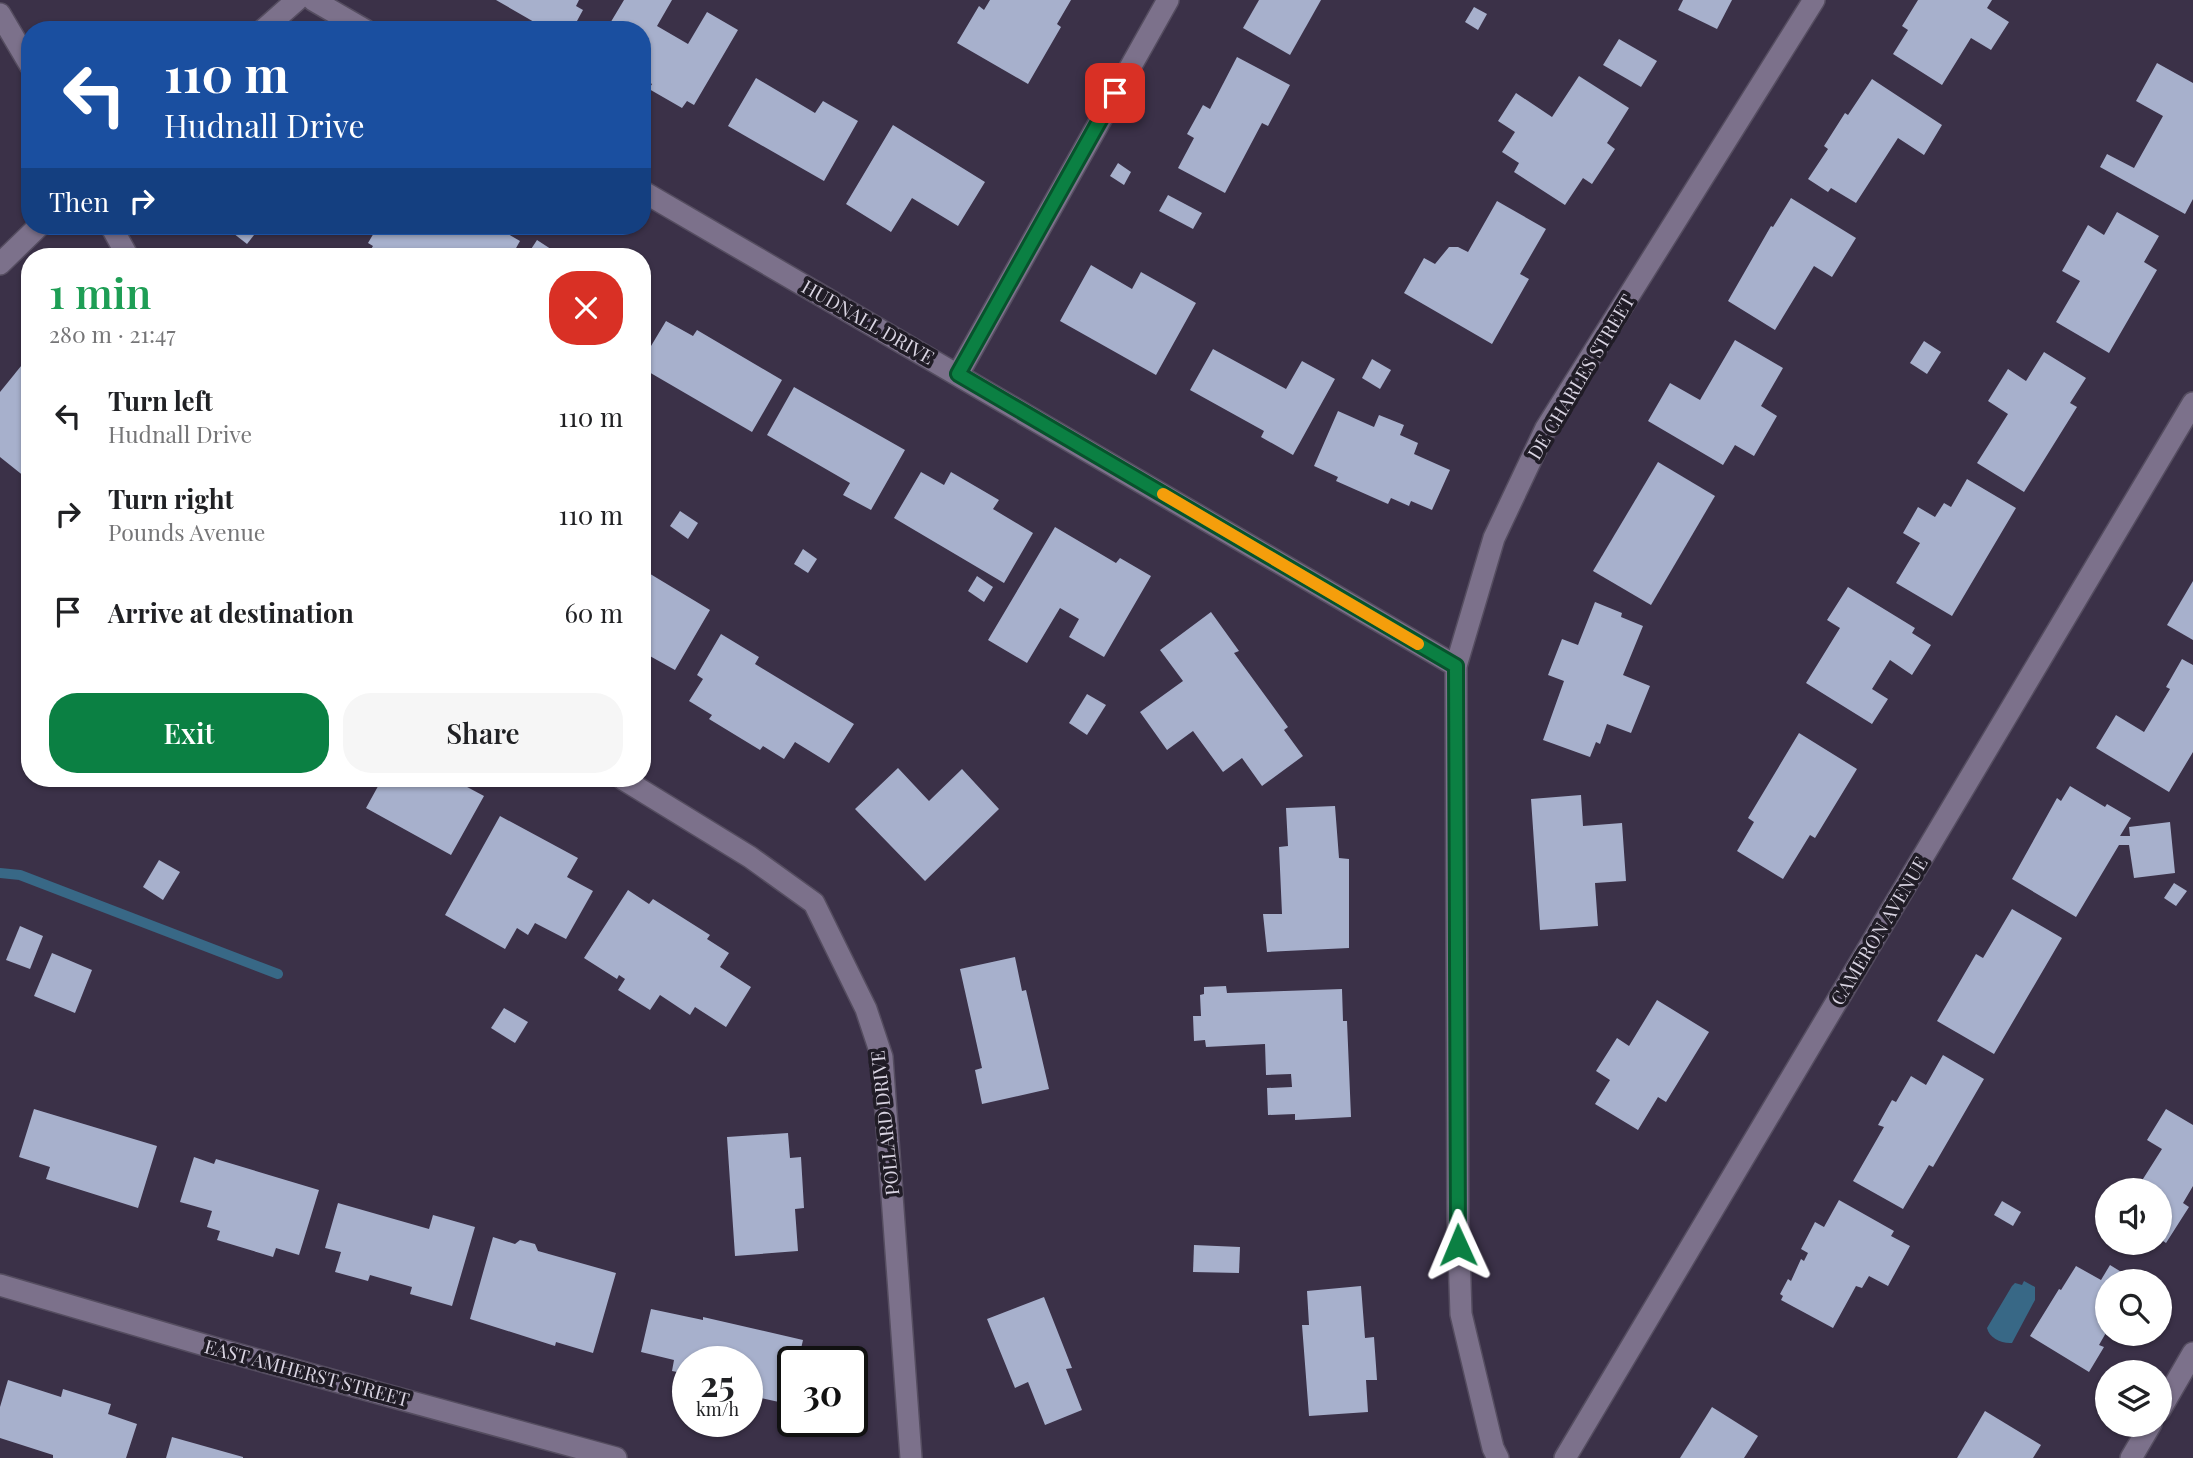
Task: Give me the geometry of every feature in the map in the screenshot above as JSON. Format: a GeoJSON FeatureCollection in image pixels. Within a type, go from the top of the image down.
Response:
{"type":"FeatureCollection","features":[{"type":"Feature","properties":{"kind":"street"},"geometry":{"type":"LineString","coordinates":[[274,21],[298,0]]}},
{"type":"Feature","properties":{"kind":"street"},"geometry":{"type":"LineString","coordinates":[[313,0],[349,21]]}},
{"type":"Feature","properties":{"kind":"street"},"geometry":{"type":"LineString","coordinates":[[958,374],[1168,0]]}},
{"type":"Feature","properties":{"kind":"street","name":"DE CHARLES STREET"},"geometry":{"type":"LineString","coordinates":[[1499,1458],[1493,1448],[1461,1314],[1458,1208],[1456,666],[1494,538],[1546,428],[1814,0]]}},
{"type":"Feature","properties":{"kind":"street"},"geometry":{"type":"LineString","coordinates":[[0,14],[21,50]]}},
{"type":"Feature","properties":{"kind":"street","name":"HUDNALL DRIVE"},"geometry":{"type":"LineString","coordinates":[[651,196],[1456,666]]}},
{"type":"Feature","properties":{"kind":"street"},"geometry":{"type":"LineString","coordinates":[[0,264],[30,235]]}},
{"type":"Feature","properties":{"kind":"street","name":"CAMERON AVENUE"},"geometry":{"type":"LineString","coordinates":[[1565,1458],[2193,403]]}},
{"type":"Feature","properties":{"kind":"street","name":"POLLARD DRIVE"},"geometry":{"type":"LineString","coordinates":[[636,787],[750,857],[814,903],[866,1009],[882,1057],[911,1458]]}},
{"type":"Feature","properties":{"kind":"street","name":"EAST AMHERST STREET"},"geometry":{"type":"LineString","coordinates":[[0,1285],[218,1349],[616,1458]]}},
{"type":"Feature","properties":{"kind":"street"},"geometry":{"type":"LineString","coordinates":[[2172,1389],[2193,1353]]}},
{"type":"Feature","properties":{"kind":"street"},"geometry":{"type":"LineString","coordinates":[[2131,1458],[2143,1437]]}},
{"type":"Feature","properties":{"kind":"water"},"geometry":{"type":"Polygon","coordinates":[[[2024,1281],[2035,1287],[2035,1300],[2012,1343],[2000,1341],[1990,1335],[1987,1328],[2012,1286],[2015,1283],[2022,1285],[2024,1281]]]}},
{"type":"Feature","properties":{"kind":"building"},"geometry":{"type":"Polygon","coordinates":[[[496,0],[579,0],[576,6],[583,10],[577,21],[532,21],[496,0]]]}},
{"type":"Feature","properties":{"kind":"building"},"geometry":{"type":"Polygon","coordinates":[[[624,0],[672,0],[657,26],[688,44],[707,12],[738,30],[694,105],[687,101],[682,108],[651,90],[651,21],[611,21],[624,0]]]}},
{"type":"Feature","properties":{"kind":"building"},"geometry":{"type":"Polygon","coordinates":[[[990,0],[1071,0],[1057,24],[1061,27],[1028,84],[957,43],[979,6],[984,10],[990,0]]]}},
{"type":"Feature","properties":{"kind":"building"},"geometry":{"type":"Polygon","coordinates":[[[1259,0],[1321,0],[1290,55],[1243,28],[1259,0]]]}},
{"type":"Feature","properties":{"kind":"building"},"geometry":{"type":"Polygon","coordinates":[[[1683,0],[1732,0],[1717,29],[1678,10],[1683,0]]]}},
{"type":"Feature","properties":{"kind":"building"},"geometry":{"type":"Polygon","coordinates":[[[1918,0],[1992,0],[1987,8],[2009,22],[1991,50],[1971,38],[1942,85],[1893,54],[1908,30],[1902,26],[1918,0]]]}},
{"type":"Feature","properties":{"kind":"building"},"geometry":{"type":"Polygon","coordinates":[[[1474,7],[1487,14],[1478,30],[1465,22],[1474,7]]]}},
{"type":"Feature","properties":{"kind":"building"},"geometry":{"type":"Polygon","coordinates":[[[1619,39],[1657,61],[1641,87],[1603,65],[1619,39]]]}},
{"type":"Feature","properties":{"kind":"building"},"geometry":{"type":"Polygon","coordinates":[[[1237,57],[1290,85],[1268,126],[1262,123],[1225,193],[1178,168],[1194,138],[1187,134],[1203,105],[1210,109],[1237,57]]]}},
{"type":"Feature","properties":{"kind":"building"},"geometry":{"type":"Polygon","coordinates":[[[2157,63],[2193,83],[2193,199],[2185,214],[2100,167],[2107,154],[2134,168],[2163,116],[2136,101],[2157,63]]]}},
{"type":"Feature","properties":{"kind":"building"},"geometry":{"type":"Polygon","coordinates":[[[1579,76],[1629,108],[1607,143],[1615,149],[1592,184],[1583,178],[1565,205],[1514,172],[1519,163],[1502,152],[1515,132],[1498,121],[1516,93],[1552,117],[1579,76]]]}},
{"type":"Feature","properties":{"kind":"building"},"geometry":{"type":"Polygon","coordinates":[[[756,78],[815,113],[823,101],[858,121],[824,181],[728,126],[756,78]]]}},
{"type":"Feature","properties":{"kind":"building"},"geometry":{"type":"Polygon","coordinates":[[[1872,79],[1942,125],[1924,155],[1898,138],[1856,203],[1831,188],[1828,192],[1808,179],[1828,149],[1824,146],[1845,113],[1848,115],[1872,79]]]}},
{"type":"Feature","properties":{"kind":"building"},"geometry":{"type":"Polygon","coordinates":[[[893,125],[985,182],[958,226],[912,198],[891,232],[846,204],[893,125]]]}},
{"type":"Feature","properties":{"kind":"building"},"geometry":{"type":"Polygon","coordinates":[[[1118,163],[1131,172],[1124,185],[1110,176],[1118,163]]]}},
{"type":"Feature","properties":{"kind":"building"},"geometry":{"type":"Polygon","coordinates":[[[1168,195],[1202,213],[1193,229],[1159,211],[1168,195]]]}},
{"type":"Feature","properties":{"kind":"building"},"geometry":{"type":"Polygon","coordinates":[[[1791,198],[1856,238],[1832,277],[1814,266],[1775,330],[1728,301],[1771,226],[1773,227],[1791,198]]]}},
{"type":"Feature","properties":{"kind":"building"},"geometry":{"type":"Polygon","coordinates":[[[1497,201],[1546,229],[1520,274],[1529,279],[1492,344],[1404,293],[1424,258],[1435,264],[1449,247],[1458,247],[1468,252],[1497,201]]]}},
{"type":"Feature","properties":{"kind":"building"},"geometry":{"type":"Polygon","coordinates":[[[2117,212],[2159,236],[2144,262],[2157,270],[2109,353],[2056,322],[2080,281],[2062,271],[2088,225],[2104,235],[2117,212]]]}},
{"type":"Feature","properties":{"kind":"building"},"geometry":{"type":"Polygon","coordinates":[[[236,235],[254,235],[247,244],[236,235]]]}},
{"type":"Feature","properties":{"kind":"building"},"geometry":{"type":"Polygon","coordinates":[[[373,235],[510,235],[520,241],[516,248],[372,248],[373,246],[368,243],[373,235]]]}},
{"type":"Feature","properties":{"kind":"building"},"geometry":{"type":"Polygon","coordinates":[[[537,240],[549,248],[532,248],[537,240]]]}},
{"type":"Feature","properties":{"kind":"building"},"geometry":{"type":"Polygon","coordinates":[[[1091,265],[1132,289],[1141,272],[1196,303],[1156,375],[1060,321],[1091,265]]]}},
{"type":"Feature","properties":{"kind":"building"},"geometry":{"type":"Polygon","coordinates":[[[666,321],[693,336],[697,330],[782,380],[752,432],[651,373],[651,346],[666,321]]]}},
{"type":"Feature","properties":{"kind":"building"},"geometry":{"type":"Polygon","coordinates":[[[1735,340],[1783,368],[1761,406],[1777,416],[1754,456],[1735,445],[1723,465],[1648,421],[1670,383],[1700,400],[1735,340]]]}},
{"type":"Feature","properties":{"kind":"building"},"geometry":{"type":"Polygon","coordinates":[[[1924,341],[1941,352],[1927,374],[1910,363],[1924,341]]]}},
{"type":"Feature","properties":{"kind":"building"},"geometry":{"type":"Polygon","coordinates":[[[1213,349],[1286,389],[1302,361],[1335,379],[1293,455],[1261,437],[1264,431],[1190,390],[1213,349]]]}},
{"type":"Feature","properties":{"kind":"building"},"geometry":{"type":"Polygon","coordinates":[[[2044,352],[2086,378],[2070,403],[2077,407],[2024,492],[1977,463],[2008,414],[1988,401],[2008,369],[2026,381],[2044,352]]]}},
{"type":"Feature","properties":{"kind":"building"},"geometry":{"type":"Polygon","coordinates":[[[1372,359],[1391,370],[1380,389],[1362,378],[1372,359]]]}},
{"type":"Feature","properties":{"kind":"building"},"geometry":{"type":"Polygon","coordinates":[[[21,366],[21,474],[0,457],[0,392],[21,366]]]}},
{"type":"Feature","properties":{"kind":"building"},"geometry":{"type":"Polygon","coordinates":[[[794,387],[905,450],[871,510],[843,495],[850,483],[767,435],[794,387]]]}},
{"type":"Feature","properties":{"kind":"building"},"geometry":{"type":"Polygon","coordinates":[[[1338,411],[1374,427],[1379,415],[1404,425],[1400,435],[1418,443],[1414,454],[1450,470],[1432,510],[1411,501],[1409,506],[1391,498],[1388,504],[1336,481],[1338,477],[1314,466],[1338,411]]]}},
{"type":"Feature","properties":{"kind":"building"},"geometry":{"type":"Polygon","coordinates":[[[1658,462],[1715,496],[1651,605],[1593,571],[1658,462]]]}},
{"type":"Feature","properties":{"kind":"building"},"geometry":{"type":"Polygon","coordinates":[[[921,472],[944,485],[951,472],[999,500],[993,509],[1033,533],[1004,583],[894,518],[921,472]]]}},
{"type":"Feature","properties":{"kind":"building"},"geometry":{"type":"Polygon","coordinates":[[[1967,479],[2016,508],[1952,616],[1896,583],[1920,543],[1903,533],[1918,507],[1935,517],[1944,503],[1951,507],[1967,479]]]}},
{"type":"Feature","properties":{"kind":"building"},"geometry":{"type":"Polygon","coordinates":[[[680,511],[698,523],[688,539],[670,526],[680,511]]]}},
{"type":"Feature","properties":{"kind":"building"},"geometry":{"type":"Polygon","coordinates":[[[1055,527],[1116,563],[1120,558],[1151,576],[1104,657],[1069,637],[1079,619],[1060,608],[1027,663],[988,640],[1055,527]]]}},
{"type":"Feature","properties":{"kind":"building"},"geometry":{"type":"Polygon","coordinates":[[[803,549],[817,559],[808,573],[794,564],[803,549]]]}},
{"type":"Feature","properties":{"kind":"building"},"geometry":{"type":"Polygon","coordinates":[[[651,574],[710,610],[675,670],[651,657],[651,574]]]}},
{"type":"Feature","properties":{"kind":"building"},"geometry":{"type":"Polygon","coordinates":[[[977,576],[993,587],[984,602],[968,591],[977,576]]]}},
{"type":"Feature","properties":{"kind":"building"},"geometry":{"type":"Polygon","coordinates":[[[2193,581],[2193,640],[2167,625],[2193,581]]]}},
{"type":"Feature","properties":{"kind":"building"},"geometry":{"type":"Polygon","coordinates":[[[1848,587],[1915,628],[1912,633],[1931,645],[1912,675],[1890,660],[1872,689],[1888,699],[1872,724],[1806,683],[1840,628],[1827,620],[1848,587]]]}},
{"type":"Feature","properties":{"kind":"building"},"geometry":{"type":"Polygon","coordinates":[[[1595,602],[1622,613],[1621,617],[1643,626],[1623,675],[1650,686],[1631,733],[1607,724],[1600,744],[1596,742],[1590,757],[1543,740],[1564,681],[1548,675],[1562,639],[1578,645],[1595,602]]]}},
{"type":"Feature","properties":{"kind":"building"},"geometry":{"type":"Polygon","coordinates":[[[1211,612],[1239,651],[1234,653],[1288,727],[1284,730],[1303,756],[1262,786],[1242,758],[1223,772],[1193,731],[1167,750],[1140,712],[1183,681],[1160,650],[1211,612]]]}},
{"type":"Feature","properties":{"kind":"building"},"geometry":{"type":"Polygon","coordinates":[[[721,634],[759,657],[755,664],[854,724],[829,763],[795,742],[784,759],[763,746],[760,750],[709,719],[712,715],[689,701],[703,679],[697,675],[721,634]]]}},
{"type":"Feature","properties":{"kind":"building"},"geometry":{"type":"Polygon","coordinates":[[[2182,659],[2193,665],[2193,752],[2169,792],[2096,748],[2116,715],[2144,732],[2170,689],[2166,687],[2182,659]]]}},
{"type":"Feature","properties":{"kind":"building"},"geometry":{"type":"Polygon","coordinates":[[[1087,694],[1106,705],[1087,735],[1069,723],[1087,694]]]}},
{"type":"Feature","properties":{"kind":"building"},"geometry":{"type":"Polygon","coordinates":[[[1799,733],[1857,769],[1815,838],[1810,835],[1783,879],[1737,851],[1754,822],[1748,818],[1799,733]]]}},
{"type":"Feature","properties":{"kind":"building"},"geometry":{"type":"Polygon","coordinates":[[[898,768],[929,801],[962,769],[999,809],[925,881],[855,809],[898,768]]]}},
{"type":"Feature","properties":{"kind":"building"},"geometry":{"type":"Polygon","coordinates":[[[2070,786],[2105,807],[2107,804],[2131,818],[2120,836],[2130,836],[2129,827],[2170,822],[2175,873],[2134,878],[2129,845],[2119,845],[2076,917],[2012,879],[2057,798],[2061,801],[2070,786]]]}},
{"type":"Feature","properties":{"kind":"building"},"geometry":{"type":"Polygon","coordinates":[[[378,787],[467,787],[484,796],[451,855],[366,808],[378,787]]]}},
{"type":"Feature","properties":{"kind":"building"},"geometry":{"type":"Polygon","coordinates":[[[1581,795],[1583,826],[1622,823],[1626,881],[1595,883],[1598,926],[1540,930],[1531,799],[1581,795]]]}},
{"type":"Feature","properties":{"kind":"building"},"geometry":{"type":"Polygon","coordinates":[[[1335,806],[1339,858],[1349,859],[1349,948],[1267,952],[1263,914],[1282,914],[1279,847],[1288,846],[1286,808],[1335,806]]]}},
{"type":"Feature","properties":{"kind":"building"},"geometry":{"type":"Polygon","coordinates":[[[500,816],[578,858],[567,877],[593,891],[566,939],[535,923],[528,935],[517,928],[505,949],[445,915],[500,816]]]}},
{"type":"Feature","properties":{"kind":"building"},"geometry":{"type":"Polygon","coordinates":[[[159,860],[180,872],[163,900],[143,887],[159,860]]]}},
{"type":"Feature","properties":{"kind":"building"},"geometry":{"type":"Polygon","coordinates":[[[2174,883],[2187,891],[2176,906],[2164,898],[2174,883]]]}},
{"type":"Feature","properties":{"kind":"building"},"geometry":{"type":"Polygon","coordinates":[[[628,890],[649,904],[653,899],[710,935],[707,939],[729,953],[720,967],[751,987],[726,1027],[695,1007],[690,1015],[660,995],[650,1010],[618,990],[625,979],[619,975],[617,979],[584,958],[628,890]]]}},
{"type":"Feature","properties":{"kind":"building"},"geometry":{"type":"Polygon","coordinates":[[[2012,909],[2062,938],[1994,1054],[1937,1021],[1976,954],[1983,958],[2012,909]]]}},
{"type":"Feature","properties":{"kind":"building"},"geometry":{"type":"Polygon","coordinates":[[[20,926],[43,936],[30,969],[6,960],[20,926]]]}},
{"type":"Feature","properties":{"kind":"building"},"geometry":{"type":"Polygon","coordinates":[[[52,953],[92,970],[75,1013],[34,996],[52,953]]]}},
{"type":"Feature","properties":{"kind":"building"},"geometry":{"type":"Polygon","coordinates":[[[1015,957],[1022,991],[1026,990],[1049,1089],[982,1104],[975,1070],[982,1068],[960,969],[1015,957]]]}},
{"type":"Feature","properties":{"kind":"building"},"geometry":{"type":"Polygon","coordinates":[[[1226,986],[1227,993],[1342,989],[1343,1021],[1347,1021],[1351,1117],[1295,1120],[1295,1114],[1268,1115],[1267,1088],[1292,1087],[1291,1074],[1266,1075],[1265,1044],[1206,1047],[1205,1040],[1194,1041],[1193,1016],[1201,1016],[1200,995],[1204,994],[1204,987],[1226,986]]]}},
{"type":"Feature","properties":{"kind":"building"},"geometry":{"type":"Polygon","coordinates":[[[1657,1000],[1709,1032],[1666,1102],[1658,1097],[1638,1130],[1595,1104],[1610,1080],[1596,1071],[1617,1038],[1629,1046],[1657,1000]]]}},
{"type":"Feature","properties":{"kind":"building"},"geometry":{"type":"Polygon","coordinates":[[[504,1008],[528,1022],[515,1043],[491,1028],[504,1008]]]}},
{"type":"Feature","properties":{"kind":"building"},"geometry":{"type":"Polygon","coordinates":[[[1943,1055],[1984,1079],[1933,1167],[1929,1165],[1903,1209],[1853,1181],[1884,1127],[1878,1125],[1892,1100],[1896,1102],[1911,1076],[1926,1085],[1943,1055]]]}},
{"type":"Feature","properties":{"kind":"building"},"geometry":{"type":"Polygon","coordinates":[[[34,1109],[157,1146],[138,1208],[46,1179],[50,1167],[19,1157],[34,1109]]]}},
{"type":"Feature","properties":{"kind":"building"},"geometry":{"type":"Polygon","coordinates":[[[2166,1109],[2193,1125],[2193,1186],[2183,1203],[2189,1207],[2172,1234],[2172,1178],[2144,1178],[2162,1149],[2147,1140],[2166,1109]]]}},
{"type":"Feature","properties":{"kind":"building"},"geometry":{"type":"Polygon","coordinates":[[[788,1133],[790,1158],[801,1157],[804,1208],[795,1209],[798,1251],[735,1256],[727,1137],[788,1133]]]}},
{"type":"Feature","properties":{"kind":"building"},"geometry":{"type":"Polygon","coordinates":[[[194,1157],[214,1164],[216,1159],[319,1190],[299,1255],[276,1248],[273,1257],[217,1240],[220,1231],[207,1227],[212,1211],[180,1202],[194,1157]]]}},
{"type":"Feature","properties":{"kind":"building"},"geometry":{"type":"Polygon","coordinates":[[[1839,1200],[1894,1231],[1891,1236],[1910,1246],[1888,1286],[1869,1276],[1862,1288],[1856,1286],[1833,1328],[1781,1300],[1783,1296],[1780,1294],[1788,1279],[1791,1281],[1801,1259],[1804,1261],[1808,1253],[1801,1249],[1815,1222],[1824,1227],[1839,1200]]]}},
{"type":"Feature","properties":{"kind":"building"},"geometry":{"type":"Polygon","coordinates":[[[2002,1201],[2021,1212],[2013,1226],[1994,1215],[2002,1201]]]}},
{"type":"Feature","properties":{"kind":"building"},"geometry":{"type":"Polygon","coordinates":[[[338,1203],[429,1229],[433,1215],[475,1227],[452,1306],[410,1294],[412,1287],[370,1275],[368,1281],[335,1272],[341,1252],[325,1248],[338,1203]]]}},
{"type":"Feature","properties":{"kind":"building"},"geometry":{"type":"Polygon","coordinates":[[[493,1237],[515,1244],[520,1240],[535,1244],[538,1251],[616,1273],[593,1353],[556,1342],[555,1346],[470,1319],[493,1237]]]}},
{"type":"Feature","properties":{"kind":"building"},"geometry":{"type":"Polygon","coordinates":[[[1194,1245],[1240,1247],[1239,1273],[1193,1272],[1194,1245]]]}},
{"type":"Feature","properties":{"kind":"building"},"geometry":{"type":"Polygon","coordinates":[[[2076,1266],[2095,1277],[2095,1346],[2104,1347],[2089,1372],[2030,1336],[2076,1266]]]}},
{"type":"Feature","properties":{"kind":"building"},"geometry":{"type":"Polygon","coordinates":[[[1361,1286],[1365,1338],[1374,1337],[1377,1380],[1366,1380],[1368,1412],[1309,1416],[1302,1325],[1309,1325],[1307,1291],[1361,1286]]]}},
{"type":"Feature","properties":{"kind":"building"},"geometry":{"type":"Polygon","coordinates":[[[1044,1297],[1072,1368],[1066,1369],[1082,1410],[1045,1425],[1028,1382],[1015,1388],[987,1319],[1044,1297]]]}},
{"type":"Feature","properties":{"kind":"building"},"geometry":{"type":"Polygon","coordinates":[[[651,1309],[703,1320],[703,1317],[803,1340],[802,1346],[777,1346],[777,1402],[763,1398],[763,1346],[672,1346],[672,1360],[641,1352],[651,1309]]]}},
{"type":"Feature","properties":{"kind":"building"},"geometry":{"type":"Polygon","coordinates":[[[8,1380],[61,1397],[63,1389],[111,1404],[108,1414],[137,1424],[126,1458],[53,1458],[53,1455],[0,1438],[0,1407],[8,1380]]]}},
{"type":"Feature","properties":{"kind":"building"},"geometry":{"type":"Polygon","coordinates":[[[1712,1407],[1758,1436],[1744,1458],[1680,1458],[1712,1407]]]}},
{"type":"Feature","properties":{"kind":"building"},"geometry":{"type":"Polygon","coordinates":[[[1985,1411],[2041,1445],[2033,1458],[1957,1458],[1985,1411]]]}},
{"type":"Feature","properties":{"kind":"building"},"geometry":{"type":"Polygon","coordinates":[[[172,1437],[243,1457],[243,1458],[166,1458],[172,1437]]]}},
{"type":"Feature","properties":{"kind":"waterway"},"geometry":{"type":"LineString","coordinates":[[0,873],[20,875],[278,974]]}},
{"type":"Feature","properties":{"kind":"slow traffic"},"geometry":{"type":"LineString","coordinates":[[1163,494],[1418,644]]}},
{"type":"Feature","properties":{"kind":"route"},"geometry":{"type":"LineString","coordinates":[[1115,93],[958,374],[1456,666],[1458,1245]]}}]}
